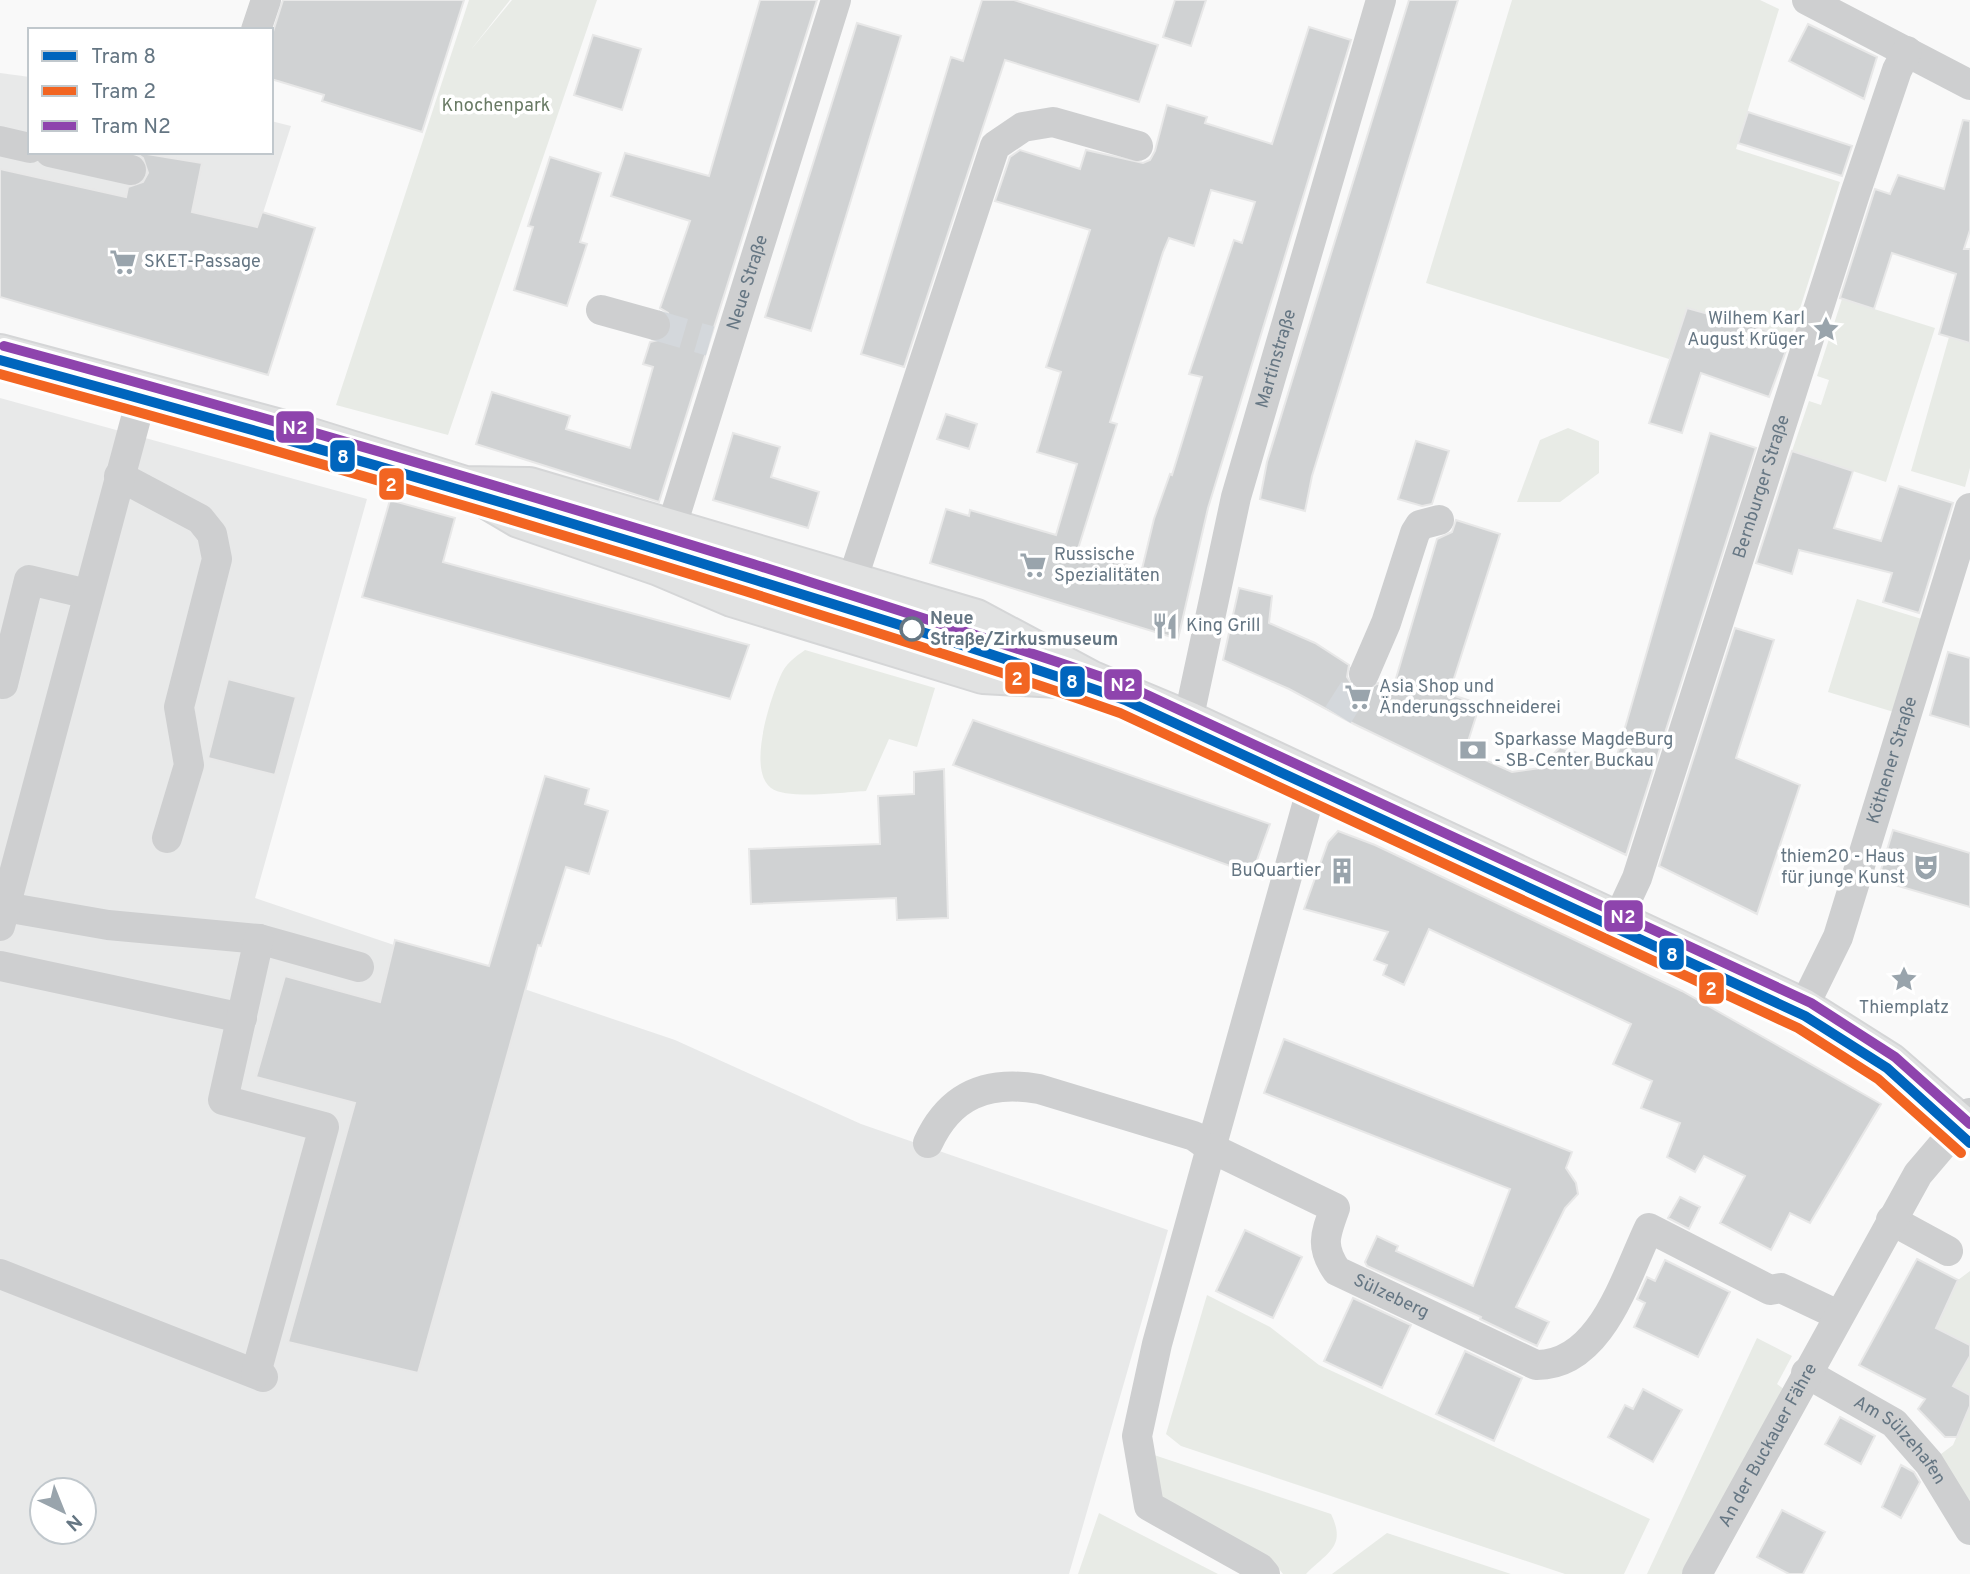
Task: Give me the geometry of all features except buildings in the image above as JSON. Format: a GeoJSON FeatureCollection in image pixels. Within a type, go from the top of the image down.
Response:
{"type":"FeatureCollection","features":[{"type":"Feature","properties":{"kind":"main road"},"geometry":{"type":"LineString","coordinates":[[0,354],[295,433],[466,486],[519,518],[851,584],[976,619],[1090,680],[1188,721],[1803,1008],[1891,1063],[1967,1129]]}},
{"type":"Feature","properties":{"kind":"main road"},"geometry":{"type":"LineString","coordinates":[[665,548],[732,597],[983,674],[1090,680]]}},
{"type":"Feature","properties":{"kind":"street"},"geometry":{"type":"LineString","coordinates":[[257,28],[266,0]]}},
{"type":"Feature","properties":{"kind":"street","name":"Neue Straße"},"geometry":{"type":"LineString","coordinates":[[665,548],[720,344],[836,0]]}},
{"type":"Feature","properties":{"kind":"street","name":"Martinstraße"},"geometry":{"type":"LineString","coordinates":[[1188,721],[1236,497],[1381,0]]}},
{"type":"Feature","properties":{"kind":"street"},"geometry":{"type":"LineString","coordinates":[[1807,0],[1970,85]]}},
{"type":"Feature","properties":{"kind":"street","name":"Bernburger Straße"},"geometry":{"type":"LineString","coordinates":[[1617,921],[1637,878],[1852,207],[1897,71],[1907,51]]}},
{"type":"Feature","properties":{"kind":"street"},"geometry":{"type":"LineString","coordinates":[[851,584],[995,146],[1023,127],[1053,122],[1138,146]]}},
{"type":"Feature","properties":{"kind":"street"},"geometry":{"type":"LineString","coordinates":[[0,141],[28,148]]}},
{"type":"Feature","properties":{"kind":"street"},"geometry":{"type":"LineString","coordinates":[[59,154],[131,170]]}},
{"type":"Feature","properties":{"kind":"street"},"geometry":{"type":"LineString","coordinates":[[601,310],[655,325]]}},
{"type":"Feature","properties":{"kind":"street"},"geometry":{"type":"LineString","coordinates":[[142,392],[3,917],[260,939],[359,967]]}},
{"type":"Feature","properties":{"kind":"street"},"geometry":{"type":"LineString","coordinates":[[120,477],[200,519],[212,534],[217,559],[179,707],[189,765],[167,838]]}},
{"type":"Feature","properties":{"kind":"street","name":"Köthener Straße"},"geometry":{"type":"LineString","coordinates":[[1803,1008],[1842,925],[1970,508]]}},
{"type":"Feature","properties":{"kind":"street"},"geometry":{"type":"LineString","coordinates":[[1364,674],[1386,623],[1415,533],[1420,526],[1439,520]]}},
{"type":"Feature","properties":{"kind":"street"},"geometry":{"type":"LineString","coordinates":[[3,684],[29,580],[88,594]]}},
{"type":"Feature","properties":{"kind":"street"},"geometry":{"type":"LineString","coordinates":[[1265,1574],[1259,1568],[1149,1506],[1137,1436],[1157,1344],[1314,780]]}},
{"type":"Feature","properties":{"kind":"street"},"geometry":{"type":"LineString","coordinates":[[0,1274],[260,1375],[324,1127],[223,1100],[260,939]]}},
{"type":"Feature","properties":{"kind":"street"},"geometry":{"type":"LineString","coordinates":[[0,966],[242,1018]]}},
{"type":"Feature","properties":{"kind":"street","name":"Sülzeberg"},"geometry":{"type":"LineString","coordinates":[[928,1143],[945,1113],[963,1098],[1014,1084],[1039,1089],[1194,1136],[1211,1148],[1335,1208],[1325,1234],[1326,1256],[1337,1271],[1536,1365],[1559,1363],[1574,1356],[1593,1339],[1649,1228],[1770,1290],[1781,1288],[1838,1315]]}},
{"type":"Feature","properties":{"kind":"street","name":"An der Buckauer Fähre"},"geometry":{"type":"LineString","coordinates":[[1697,1574],[1918,1174],[1967,1129]]}},
{"type":"Feature","properties":{"kind":"street"},"geometry":{"type":"LineString","coordinates":[[1891,1220],[1948,1251]]}},
{"type":"Feature","properties":{"kind":"street","name":"Am Sülzehafen"},"geometry":{"type":"LineString","coordinates":[[1806,1373],[1894,1423],[1929,1463],[1970,1530]]}},
{"type":"Feature","properties":{"kind":"shaded area","name":"SKET-Passage"},"geometry":{"type":"Polygon","coordinates":[[[0,73],[28,77],[28,154],[273,154],[273,122],[291,126],[233,306],[0,297],[0,73]]]}},
{"type":"Feature","properties":{"kind":"shaded area"},"geometry":{"type":"Polygon","coordinates":[[[0,398],[367,499],[255,898],[675,1040],[861,1124],[1168,1230],[1069,1574],[0,1574],[0,398]]]}},
{"type":"Feature","properties":{"kind":"green space","name":"Knochenpark"},"geometry":{"type":"Polygon","coordinates":[[[469,0],[510,0],[470,51],[512,0],[597,0],[448,435],[336,405],[469,0]]]}},
{"type":"Feature","properties":{"kind":"green space"},"geometry":{"type":"Polygon","coordinates":[[[1512,0],[1760,0],[1779,9],[1736,149],[1840,182],[1791,337],[1688,309],[1669,359],[1426,283],[1512,0]]]}},
{"type":"Feature","properties":{"kind":"green space"},"geometry":{"type":"Polygon","coordinates":[[[1842,299],[1935,328],[1886,482],[1792,451],[1809,401],[1821,405],[1829,380],[1817,376],[1842,299]]]}},
{"type":"Feature","properties":{"kind":"green space"},"geometry":{"type":"Polygon","coordinates":[[[1949,337],[1970,343],[1970,468],[1965,487],[1911,471],[1949,337]]]}},
{"type":"Feature","properties":{"kind":"green space"},"geometry":{"type":"Polygon","coordinates":[[[1568,428],[1599,441],[1599,473],[1560,502],[1517,502],[1540,440],[1568,428]]]}},
{"type":"Feature","properties":{"kind":"green space"},"geometry":{"type":"Polygon","coordinates":[[[1857,599],[1925,620],[1897,713],[1828,692],[1857,599]]]}},
{"type":"Feature","properties":{"kind":"green space"},"geometry":{"type":"Polygon","coordinates":[[[805,650],[935,688],[917,747],[889,739],[866,791],[790,794],[771,788],[764,779],[761,751],[766,717],[785,668],[805,650]]]}},
{"type":"Feature","properties":{"kind":"green space"},"geometry":{"type":"Polygon","coordinates":[[[1970,1271],[1970,1345],[1936,1328],[1958,1280],[1970,1271]]]}},
{"type":"Feature","properties":{"kind":"green space"},"geometry":{"type":"Polygon","coordinates":[[[1207,1295],[1270,1327],[1319,1365],[1650,1519],[1624,1574],[1565,1574],[1181,1446],[1166,1434],[1207,1295]]]}},
{"type":"Feature","properties":{"kind":"green space"},"geometry":{"type":"Polygon","coordinates":[[[1757,1338],[1792,1356],[1777,1384],[1785,1390],[1685,1574],[1647,1574],[1757,1338]]]}},
{"type":"Feature","properties":{"kind":"green space"},"geometry":{"type":"Polygon","coordinates":[[[1970,1356],[1970,1395],[1953,1386],[1970,1356]]]}},
{"type":"Feature","properties":{"kind":"green space"},"geometry":{"type":"Polygon","coordinates":[[[1970,1406],[1970,1530],[1929,1463],[1953,1445],[1970,1406]]]}},
{"type":"Feature","properties":{"kind":"green space"},"geometry":{"type":"Polygon","coordinates":[[[1154,1455],[1331,1514],[1337,1534],[1336,1542],[1306,1574],[1283,1574],[1271,1559],[1162,1501],[1154,1455]]]}},
{"type":"Feature","properties":{"kind":"green space"},"geometry":{"type":"Polygon","coordinates":[[[1099,1513],[1218,1574],[1078,1574],[1099,1513]]]}},
{"type":"Feature","properties":{"kind":"green space"},"geometry":{"type":"Polygon","coordinates":[[[1387,1533],[1511,1574],[1332,1574],[1387,1533]]]}},
{"type":"Feature","properties":{"kind":"tunnel"},"geometry":{"type":"LineString","coordinates":[[655,325],[710,341]]}},
{"type":"Feature","properties":{"kind":"tunnel"},"geometry":{"type":"LineString","coordinates":[[1338,715],[1364,674]]}},
{"type":"Feature","properties":{"kind":"tram line","name":"N2"},"geometry":{"type":"LineString","coordinates":[[4,346],[566,507],[895,609],[1130,687],[1811,1003],[1895,1057],[1970,1124]]}},
{"type":"Feature","properties":{"kind":"tram line","name":"8"},"geometry":{"type":"LineString","coordinates":[[0,360],[282,438],[562,521],[938,637],[1125,700],[1805,1016],[1887,1068],[1970,1143]]}},
{"type":"Feature","properties":{"kind":"tram line","name":"2"},"geometry":{"type":"LineString","coordinates":[[0,374],[560,534],[1027,681],[1120,713],[1798,1028],[1878,1079],[1961,1153]]}},
{"type":"Feature","properties":{"kind":"place","name":"SKET-Passage"},"geometry":{"type":"Point","coordinates":[123,262]}},
{"type":"Feature","properties":{"kind":"place","name":"Wilhem Karl August Krüger"},"geometry":{"type":"Point","coordinates":[1826,329]}},
{"type":"Feature","properties":{"kind":"place","name":"Russische Spezialitäten"},"geometry":{"type":"Point","coordinates":[1033,565]}},
{"type":"Feature","properties":{"kind":"place","name":"King Grill"},"geometry":{"type":"Point","coordinates":[1165,626]}},
{"type":"Feature","properties":{"kind":"place","name":"Neue Straße/Zirkusmuseum"},"geometry":{"type":"Point","coordinates":[912,629]}},
{"type":"Feature","properties":{"kind":"place","name":"Asia Shop und Änderungsschneiderei"},"geometry":{"type":"Point","coordinates":[1358,697]}},
{"type":"Feature","properties":{"kind":"place","name":"Sparkasse MagdeBurg - SB-Center Buckau"},"geometry":{"type":"Point","coordinates":[1473,750]}},
{"type":"Feature","properties":{"kind":"place","name":"thiem20 - Haus für junge Kunst"},"geometry":{"type":"Point","coordinates":[1926,867]}},
{"type":"Feature","properties":{"kind":"place","name":"BuQuartier"},"geometry":{"type":"Point","coordinates":[1342,871]}},
{"type":"Feature","properties":{"kind":"place","name":"Thiemplatz"},"geometry":{"type":"Point","coordinates":[1904,979]}}]}
